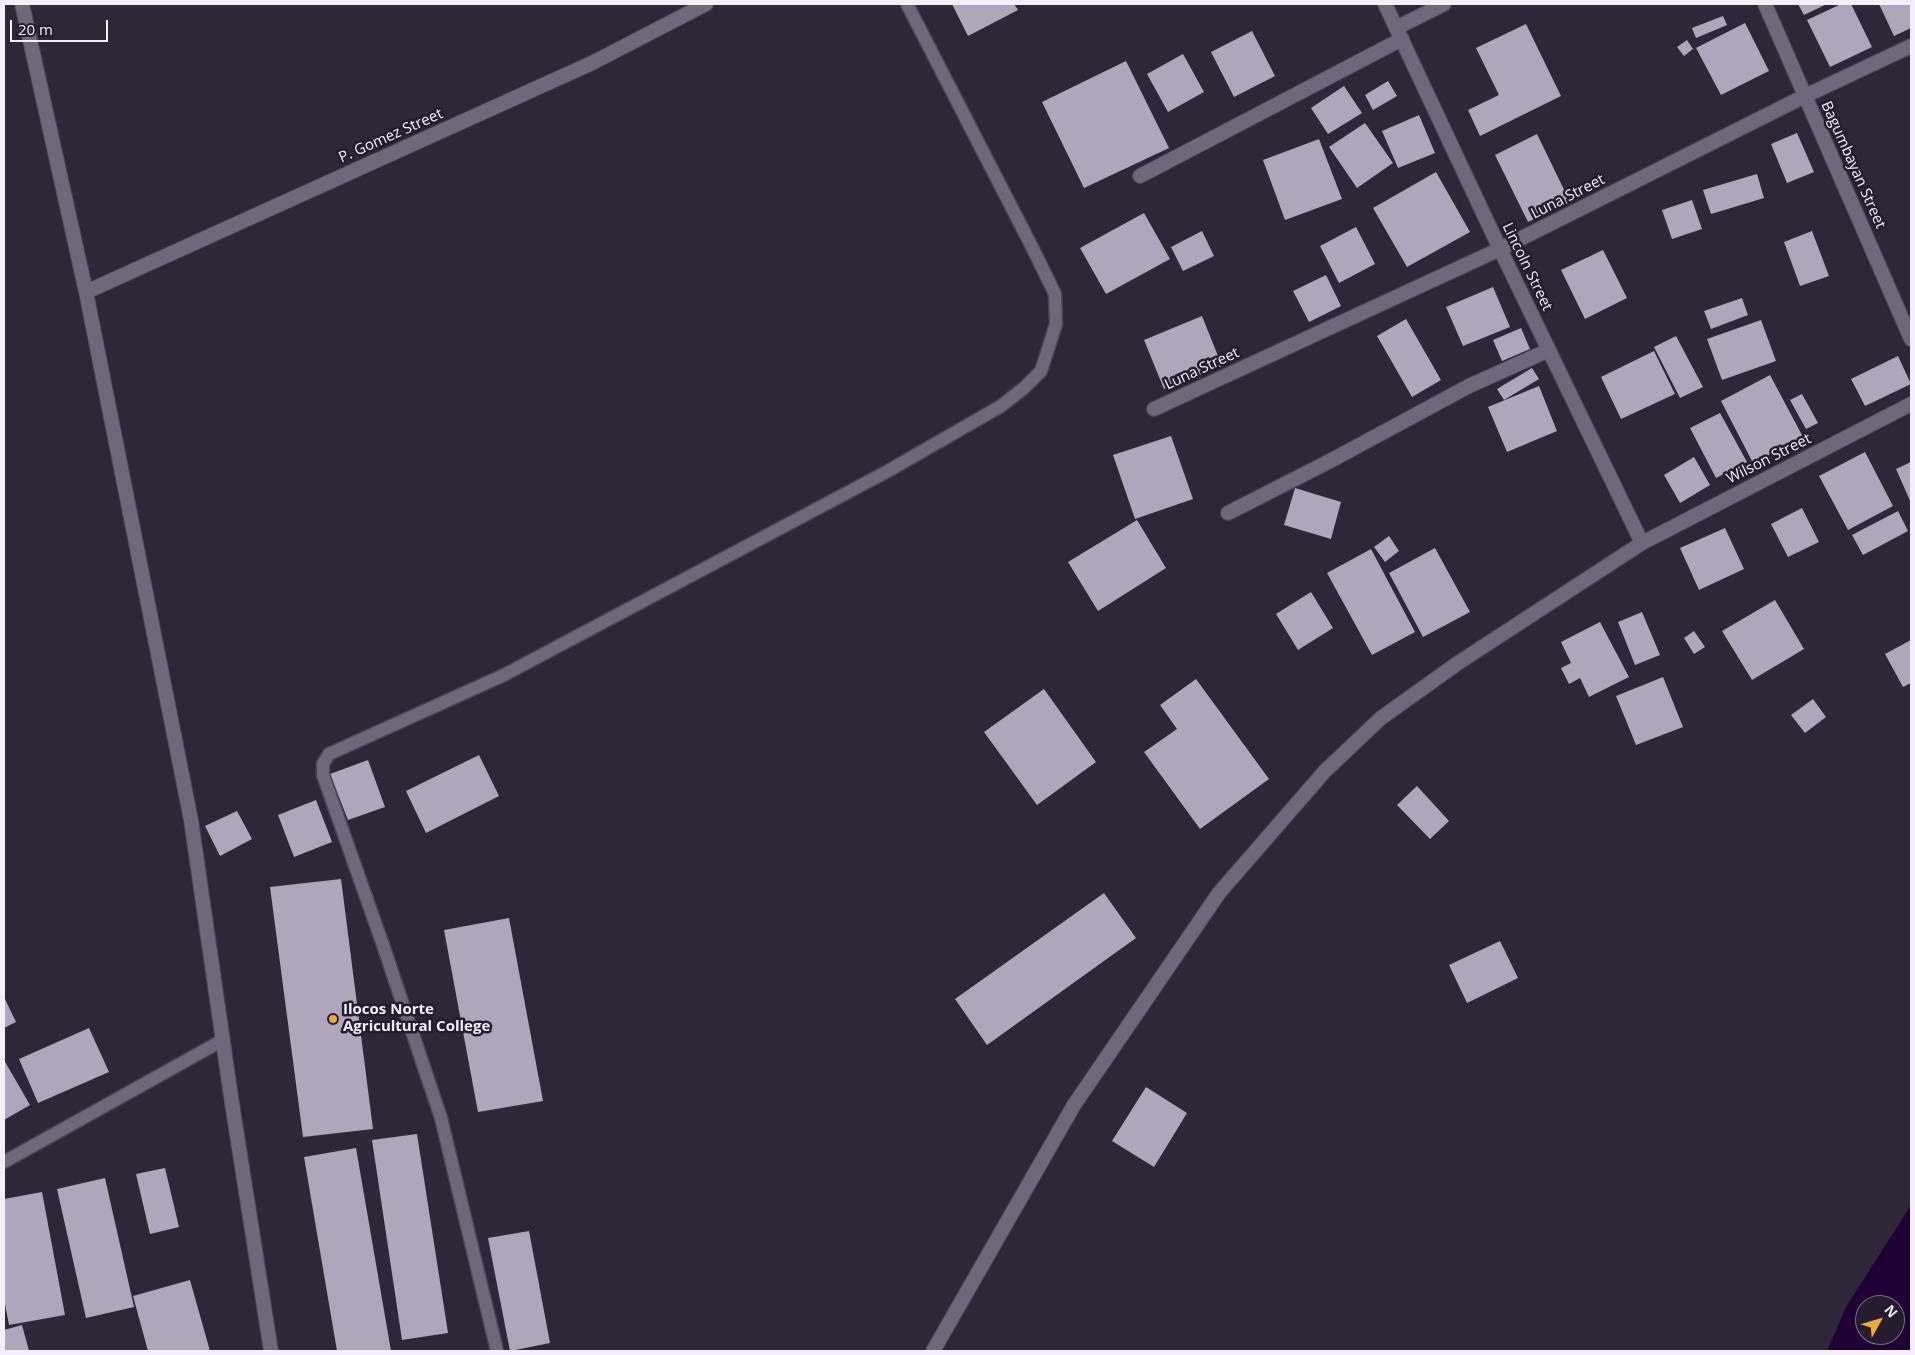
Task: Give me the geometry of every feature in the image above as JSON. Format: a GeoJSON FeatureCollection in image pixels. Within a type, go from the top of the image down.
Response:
{"type":"FeatureCollection","features":[{"type":"Feature","properties":{"kind":"street"},"geometry":{"type":"LineString","coordinates":[[22,4],[86,292],[191,820],[271,1351]]}},
{"type":"Feature","properties":{"kind":"street","name":"P. Gomez Street"},"geometry":{"type":"LineString","coordinates":[[86,292],[592,64],[706,4]]}},
{"type":"Feature","properties":{"kind":"street","name":"Lincoln Street"},"geometry":{"type":"LineString","coordinates":[[1385,4],[1500,249],[1642,543]]}},
{"type":"Feature","properties":{"kind":"street"},"geometry":{"type":"LineString","coordinates":[[1140,176],[1399,33],[1444,4]]}},
{"type":"Feature","properties":{"kind":"street","name":"Bagumbayan Street"},"geometry":{"type":"LineString","coordinates":[[1765,4],[1911,339]]}},
{"type":"Feature","properties":{"kind":"street","name":"Luna Street"},"geometry":{"type":"LineString","coordinates":[[1154,409],[1500,249],[1805,96],[1911,46]]}},
{"type":"Feature","properties":{"kind":"street"},"geometry":{"type":"LineString","coordinates":[[1228,513],[1330,461],[1469,386],[1549,350]]}},
{"type":"Feature","properties":{"kind":"street","name":"Wilson Street"},"geometry":{"type":"LineString","coordinates":[[933,1351],[1079,1097],[1219,893],[1325,770],[1389,712],[1458,663],[1642,543],[1911,404]]}},
{"type":"Feature","properties":{"kind":"lane"},"geometry":{"type":"LineString","coordinates":[[497,1351],[441,1118],[380,936],[323,775],[323,764],[329,754],[504,675],[888,471],[1001,406],[1024,388],[1040,371],[1056,324],[1054,294],[1032,247],[907,4]]}},
{"type":"Feature","properties":{"kind":"lane"},"geometry":{"type":"LineString","coordinates":[[4,1162],[223,1040]]}},
{"type":"Feature","properties":{"kind":"shaded area"},"geometry":{"type":"Polygon","coordinates":[[[1911,1205],[1911,1351],[1827,1351],[1846,1307],[1911,1205]]]}},
{"type":"Feature","properties":{"kind":"building"},"geometry":{"type":"Polygon","coordinates":[[[952,4],[1014,4],[1018,10],[968,36],[952,4]]]}},
{"type":"Feature","properties":{"kind":"building"},"geometry":{"type":"Polygon","coordinates":[[[1798,4],[1827,4],[1804,15],[1798,4]]]}},
{"type":"Feature","properties":{"kind":"building"},"geometry":{"type":"Polygon","coordinates":[[[1841,4],[1851,4],[1872,47],[1830,67],[1807,20],[1841,4]]]}},
{"type":"Feature","properties":{"kind":"building"},"geometry":{"type":"Polygon","coordinates":[[[1879,4],[1911,4],[1911,28],[1894,36],[1879,4]]]}},
{"type":"Feature","properties":{"kind":"building"},"geometry":{"type":"Polygon","coordinates":[[[1723,16],[1727,25],[1696,38],[1692,28],[1723,16]]]}},
{"type":"Feature","properties":{"kind":"building"},"geometry":{"type":"Polygon","coordinates":[[[1745,23],[1769,71],[1721,95],[1696,48],[1745,23]]]}},
{"type":"Feature","properties":{"kind":"building"},"geometry":{"type":"Polygon","coordinates":[[[1526,24],[1561,96],[1480,136],[1468,110],[1499,95],[1476,48],[1526,24]]]}},
{"type":"Feature","properties":{"kind":"building"},"geometry":{"type":"Polygon","coordinates":[[[1252,31],[1275,76],[1234,97],[1211,52],[1252,31]]]}},
{"type":"Feature","properties":{"kind":"building"},"geometry":{"type":"Polygon","coordinates":[[[1687,40],[1693,49],[1684,56],[1677,47],[1687,40]]]}},
{"type":"Feature","properties":{"kind":"building"},"geometry":{"type":"Polygon","coordinates":[[[1183,54],[1204,92],[1168,112],[1147,74],[1183,54]]]}},
{"type":"Feature","properties":{"kind":"building"},"geometry":{"type":"Polygon","coordinates":[[[1126,61],[1169,148],[1084,188],[1042,102],[1126,61]]]}},
{"type":"Feature","properties":{"kind":"building"},"geometry":{"type":"Polygon","coordinates":[[[1388,81],[1397,96],[1373,110],[1365,95],[1388,81]]]}},
{"type":"Feature","properties":{"kind":"building"},"geometry":{"type":"Polygon","coordinates":[[[1344,86],[1362,113],[1328,134],[1311,108],[1344,86]]]}},
{"type":"Feature","properties":{"kind":"building"},"geometry":{"type":"Polygon","coordinates":[[[1419,115],[1435,153],[1398,168],[1382,131],[1419,115]]]}},
{"type":"Feature","properties":{"kind":"building"},"geometry":{"type":"Polygon","coordinates":[[[1365,123],[1393,163],[1357,188],[1329,147],[1365,123]]]}},
{"type":"Feature","properties":{"kind":"building"},"geometry":{"type":"Polygon","coordinates":[[[1797,133],[1814,172],[1787,183],[1771,144],[1797,133]]]}},
{"type":"Feature","properties":{"kind":"building"},"geometry":{"type":"Polygon","coordinates":[[[1537,134],[1570,202],[1528,222],[1495,155],[1537,134]]]}},
{"type":"Feature","properties":{"kind":"building"},"geometry":{"type":"Polygon","coordinates":[[[1319,139],[1342,199],[1285,220],[1263,160],[1319,139]]]}},
{"type":"Feature","properties":{"kind":"building"},"geometry":{"type":"Polygon","coordinates":[[[1436,172],[1470,232],[1407,267],[1373,208],[1436,172]]]}},
{"type":"Feature","properties":{"kind":"building"},"geometry":{"type":"Polygon","coordinates":[[[1757,174],[1764,198],[1711,214],[1703,190],[1757,174]]]}},
{"type":"Feature","properties":{"kind":"building"},"geometry":{"type":"Polygon","coordinates":[[[1692,200],[1702,229],[1672,239],[1662,210],[1692,200]]]}},
{"type":"Feature","properties":{"kind":"building"},"geometry":{"type":"Polygon","coordinates":[[[1144,213],[1170,259],[1106,294],[1080,248],[1144,213]]]}},
{"type":"Feature","properties":{"kind":"building"},"geometry":{"type":"Polygon","coordinates":[[[1356,227],[1375,264],[1339,283],[1320,246],[1356,227]]]}},
{"type":"Feature","properties":{"kind":"building"},"geometry":{"type":"Polygon","coordinates":[[[1202,231],[1214,256],[1183,271],[1171,247],[1202,231]]]}},
{"type":"Feature","properties":{"kind":"building"},"geometry":{"type":"Polygon","coordinates":[[[1812,231],[1829,276],[1800,286],[1784,242],[1812,231]]]}},
{"type":"Feature","properties":{"kind":"building"},"geometry":{"type":"Polygon","coordinates":[[[1603,250],[1627,298],[1585,319],[1561,270],[1603,250]]]}},
{"type":"Feature","properties":{"kind":"building"},"geometry":{"type":"Polygon","coordinates":[[[1326,275],[1341,306],[1309,322],[1293,291],[1326,275]]]}},
{"type":"Feature","properties":{"kind":"building"},"geometry":{"type":"Polygon","coordinates":[[[1493,287],[1510,327],[1463,346],[1446,307],[1493,287]]]}},
{"type":"Feature","properties":{"kind":"building"},"geometry":{"type":"Polygon","coordinates":[[[1742,298],[1748,315],[1711,329],[1704,311],[1742,298]]]}},
{"type":"Feature","properties":{"kind":"building"},"geometry":{"type":"Polygon","coordinates":[[[1202,316],[1222,366],[1164,389],[1144,340],[1202,316]]]}},
{"type":"Feature","properties":{"kind":"building"},"geometry":{"type":"Polygon","coordinates":[[[1406,319],[1441,380],[1412,397],[1377,336],[1406,319]]]}},
{"type":"Feature","properties":{"kind":"building"},"geometry":{"type":"Polygon","coordinates":[[[1761,320],[1776,361],[1722,380],[1707,339],[1761,320]]]}},
{"type":"Feature","properties":{"kind":"building"},"geometry":{"type":"Polygon","coordinates":[[[1521,328],[1530,349],[1502,361],[1493,340],[1521,328]]]}},
{"type":"Feature","properties":{"kind":"building"},"geometry":{"type":"Polygon","coordinates":[[[1676,336],[1703,387],[1680,398],[1654,347],[1676,336]]]}},
{"type":"Feature","properties":{"kind":"building"},"geometry":{"type":"Polygon","coordinates":[[[1654,351],[1675,394],[1621,419],[1601,377],[1654,351]]]}},
{"type":"Feature","properties":{"kind":"building"},"geometry":{"type":"Polygon","coordinates":[[[1898,356],[1911,384],[1865,406],[1851,379],[1898,356]]]}},
{"type":"Feature","properties":{"kind":"building"},"geometry":{"type":"Polygon","coordinates":[[[1532,368],[1539,379],[1504,400],[1497,389],[1532,368]]]}},
{"type":"Feature","properties":{"kind":"building"},"geometry":{"type":"Polygon","coordinates":[[[1770,375],[1803,437],[1753,463],[1721,401],[1770,375]]]}},
{"type":"Feature","properties":{"kind":"building"},"geometry":{"type":"Polygon","coordinates":[[[1539,386],[1557,431],[1507,452],[1488,407],[1539,386]]]}},
{"type":"Feature","properties":{"kind":"building"},"geometry":{"type":"Polygon","coordinates":[[[1802,394],[1818,423],[1806,429],[1790,400],[1802,394]]]}},
{"type":"Feature","properties":{"kind":"building"},"geometry":{"type":"Polygon","coordinates":[[[1720,413],[1747,462],[1716,478],[1690,428],[1720,413]]]}},
{"type":"Feature","properties":{"kind":"building"},"geometry":{"type":"Polygon","coordinates":[[[1171,436],[1193,499],[1135,519],[1113,455],[1171,436]]]}},
{"type":"Feature","properties":{"kind":"building"},"geometry":{"type":"Polygon","coordinates":[[[1865,452],[1893,506],[1848,530],[1819,476],[1865,452]]]}},
{"type":"Feature","properties":{"kind":"building"},"geometry":{"type":"Polygon","coordinates":[[[1694,457],[1710,485],[1680,503],[1664,475],[1694,457]]]}},
{"type":"Feature","properties":{"kind":"building"},"geometry":{"type":"Polygon","coordinates":[[[1911,462],[1911,503],[1896,469],[1911,462]]]}},
{"type":"Feature","properties":{"kind":"building"},"geometry":{"type":"Polygon","coordinates":[[[1295,488],[1341,502],[1331,539],[1284,525],[1295,488]]]}},
{"type":"Feature","properties":{"kind":"building"},"geometry":{"type":"Polygon","coordinates":[[[1802,508],[1819,542],[1788,557],[1771,524],[1802,508]]]}},
{"type":"Feature","properties":{"kind":"building"},"geometry":{"type":"Polygon","coordinates":[[[1898,511],[1908,531],[1863,555],[1852,535],[1898,511]]]}},
{"type":"Feature","properties":{"kind":"building"},"geometry":{"type":"Polygon","coordinates":[[[1137,520],[1166,568],[1098,611],[1068,562],[1137,520]]]}},
{"type":"Feature","properties":{"kind":"building"},"geometry":{"type":"Polygon","coordinates":[[[1725,528],[1744,569],[1699,590],[1680,548],[1725,528]]]}},
{"type":"Feature","properties":{"kind":"building"},"geometry":{"type":"Polygon","coordinates":[[[1389,536],[1399,551],[1385,562],[1374,547],[1389,536]]]}},
{"type":"Feature","properties":{"kind":"building"},"geometry":{"type":"Polygon","coordinates":[[[1435,548],[1470,612],[1423,637],[1389,573],[1435,548]]]}},
{"type":"Feature","properties":{"kind":"building"},"geometry":{"type":"Polygon","coordinates":[[[1371,549],[1415,632],[1372,655],[1327,573],[1371,549]]]}},
{"type":"Feature","properties":{"kind":"building"},"geometry":{"type":"Polygon","coordinates":[[[1311,592],[1333,628],[1298,650],[1276,614],[1311,592]]]}},
{"type":"Feature","properties":{"kind":"building"},"geometry":{"type":"Polygon","coordinates":[[[1775,600],[1804,649],[1752,680],[1722,631],[1775,600]]]}},
{"type":"Feature","properties":{"kind":"building"},"geometry":{"type":"Polygon","coordinates":[[[1642,612],[1660,655],[1635,665],[1618,622],[1642,612]]]}},
{"type":"Feature","properties":{"kind":"building"},"geometry":{"type":"Polygon","coordinates":[[[1600,622],[1629,677],[1589,697],[1580,678],[1569,684],[1561,668],[1571,663],[1561,642],[1600,622]]]}},
{"type":"Feature","properties":{"kind":"building"},"geometry":{"type":"Polygon","coordinates":[[[1694,631],[1705,647],[1694,654],[1684,638],[1694,631]]]}},
{"type":"Feature","properties":{"kind":"building"},"geometry":{"type":"Polygon","coordinates":[[[1911,640],[1911,683],[1903,687],[1885,654],[1911,640]]]}},
{"type":"Feature","properties":{"kind":"building"},"geometry":{"type":"Polygon","coordinates":[[[1663,677],[1683,727],[1636,745],[1616,696],[1663,677]]]}},
{"type":"Feature","properties":{"kind":"building"},"geometry":{"type":"Polygon","coordinates":[[[1196,679],[1269,779],[1200,829],[1144,752],[1177,729],[1160,705],[1196,679]]]}},
{"type":"Feature","properties":{"kind":"building"},"geometry":{"type":"Polygon","coordinates":[[[1044,689],[1096,762],[1037,805],[984,732],[1044,689]]]}},
{"type":"Feature","properties":{"kind":"building"},"geometry":{"type":"Polygon","coordinates":[[[1813,699],[1826,717],[1805,733],[1791,715],[1813,699]]]}},
{"type":"Feature","properties":{"kind":"building"},"geometry":{"type":"Polygon","coordinates":[[[479,755],[499,796],[426,833],[406,791],[479,755]]]}},
{"type":"Feature","properties":{"kind":"building"},"geometry":{"type":"Polygon","coordinates":[[[368,760],[385,807],[348,820],[330,774],[368,760]]]}},
{"type":"Feature","properties":{"kind":"building"},"geometry":{"type":"Polygon","coordinates":[[[1417,786],[1449,821],[1430,839],[1397,805],[1417,786]]]}},
{"type":"Feature","properties":{"kind":"building"},"geometry":{"type":"Polygon","coordinates":[[[316,800],[332,842],[294,857],[278,815],[316,800]]]}},
{"type":"Feature","properties":{"kind":"building"},"geometry":{"type":"Polygon","coordinates":[[[237,811],[252,839],[220,856],[205,826],[237,811]]]}},
{"type":"Feature","properties":{"kind":"building"},"geometry":{"type":"Polygon","coordinates":[[[341,879],[373,1129],[303,1137],[270,887],[341,879]]]}},
{"type":"Feature","properties":{"kind":"building"},"geometry":{"type":"Polygon","coordinates":[[[1104,893],[1136,938],[987,1045],[955,999],[1104,893]]]}},
{"type":"Feature","properties":{"kind":"building"},"geometry":{"type":"Polygon","coordinates":[[[509,918],[543,1101],[478,1112],[444,930],[509,918]]]}},
{"type":"Feature","properties":{"kind":"building"},"geometry":{"type":"Polygon","coordinates":[[[1500,941],[1518,978],[1467,1003],[1449,965],[1500,941]]]}},
{"type":"Feature","properties":{"kind":"building"},"geometry":{"type":"Polygon","coordinates":[[[4,997],[16,1022],[4,1028],[4,997]]]}},
{"type":"Feature","properties":{"kind":"building"},"geometry":{"type":"Polygon","coordinates":[[[89,1028],[109,1072],[38,1103],[19,1059],[89,1028]]]}},
{"type":"Feature","properties":{"kind":"building"},"geometry":{"type":"Polygon","coordinates":[[[4,1060],[30,1105],[4,1120],[4,1060]]]}},
{"type":"Feature","properties":{"kind":"building"},"geometry":{"type":"Polygon","coordinates":[[[1146,1087],[1187,1113],[1154,1167],[1112,1141],[1146,1087]]]}},
{"type":"Feature","properties":{"kind":"building"},"geometry":{"type":"Polygon","coordinates":[[[417,1134],[448,1333],[402,1340],[372,1140],[417,1134]]]}},
{"type":"Feature","properties":{"kind":"building"},"geometry":{"type":"Polygon","coordinates":[[[356,1148],[391,1351],[337,1351],[304,1157],[356,1148]]]}},
{"type":"Feature","properties":{"kind":"building"},"geometry":{"type":"Polygon","coordinates":[[[165,1168],[179,1227],[150,1234],[136,1174],[165,1168]]]}},
{"type":"Feature","properties":{"kind":"building"},"geometry":{"type":"Polygon","coordinates":[[[105,1178],[134,1307],[86,1318],[57,1189],[105,1178]]]}},
{"type":"Feature","properties":{"kind":"building"},"geometry":{"type":"Polygon","coordinates":[[[42,1192],[65,1315],[9,1325],[4,1299],[4,1199],[42,1192]]]}},
{"type":"Feature","properties":{"kind":"building"},"geometry":{"type":"Polygon","coordinates":[[[529,1231],[550,1343],[510,1351],[488,1238],[529,1231]]]}},
{"type":"Feature","properties":{"kind":"building"},"geometry":{"type":"Polygon","coordinates":[[[190,1280],[210,1351],[148,1351],[133,1296],[190,1280]]]}},
{"type":"Feature","properties":{"kind":"building"},"geometry":{"type":"Polygon","coordinates":[[[22,1325],[29,1351],[4,1351],[4,1330],[22,1325]]]}},
{"type":"Feature","properties":{"kind":"place","name":"Ilocos Norte Agricultural College"},"geometry":{"type":"Point","coordinates":[333,1019]}}]}
